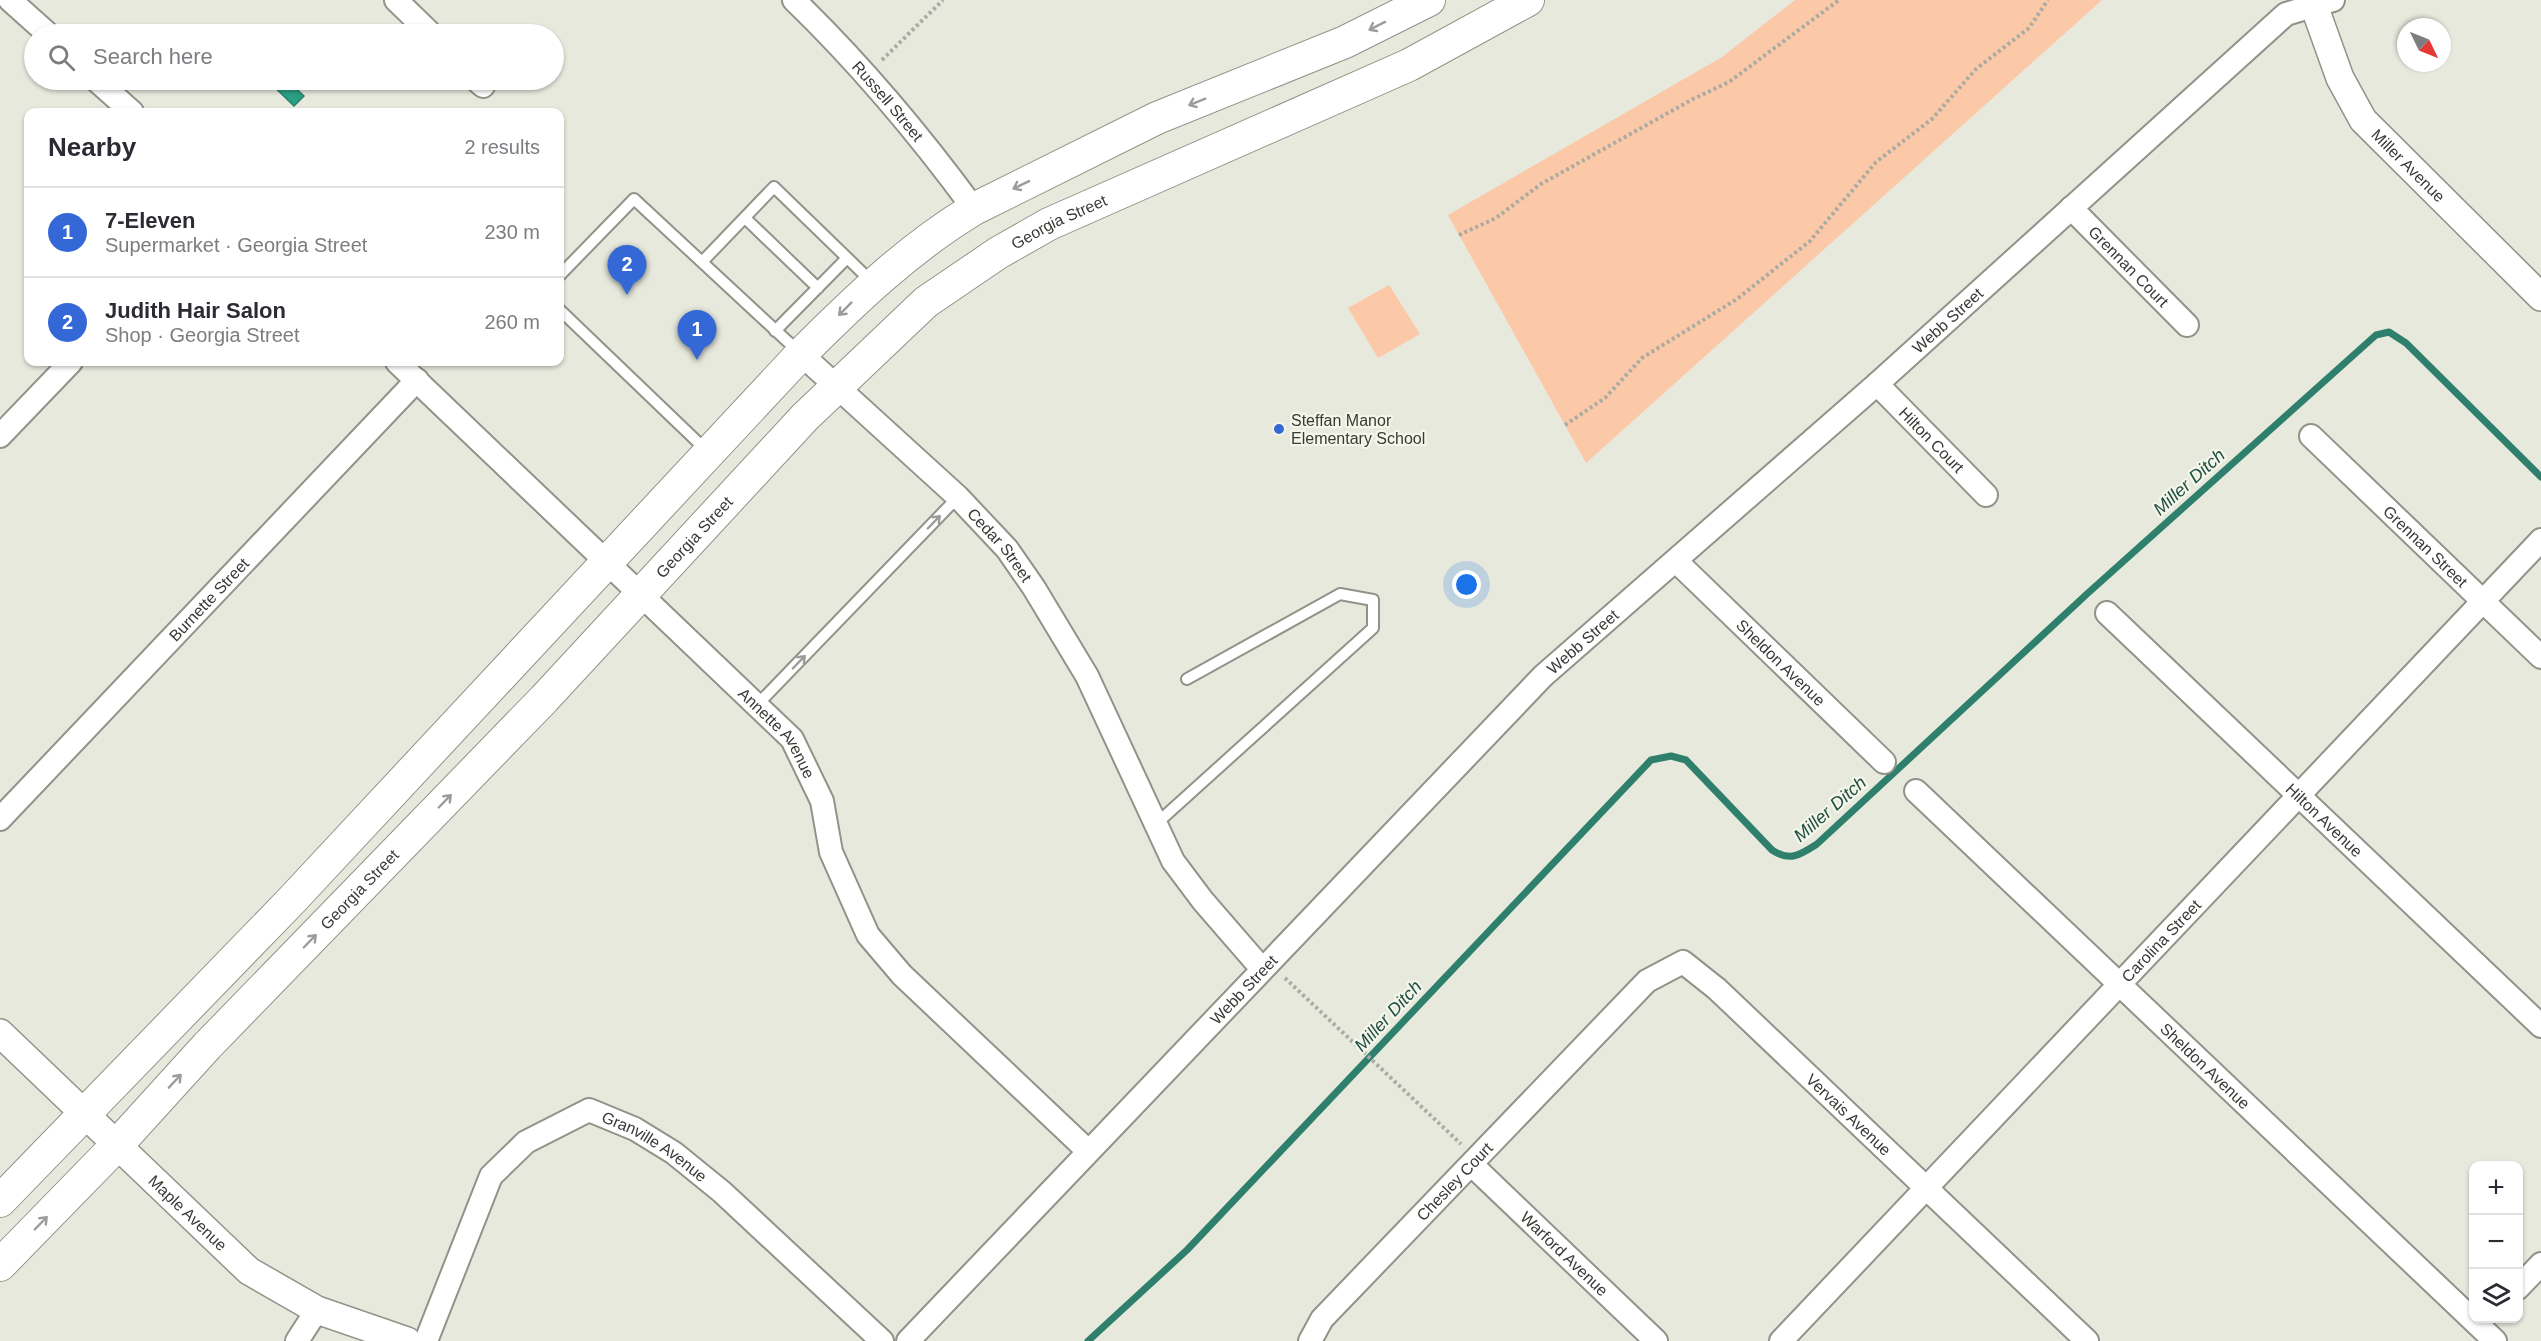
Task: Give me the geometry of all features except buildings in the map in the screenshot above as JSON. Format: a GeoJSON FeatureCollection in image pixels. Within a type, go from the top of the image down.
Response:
{"type":"FeatureCollection","features":[{"type":"Feature","properties":{"kind":"main road"},"geometry":{"type":"LineString","coordinates":[[0,1202],[291,901],[801,354],[873,283],[974,208],[1157,118],[1345,42],[1429,0]]}},
{"type":"Feature","properties":{"kind":"main road","name":"Georgia Street"},"geometry":{"type":"LineString","coordinates":[[0,1265],[118,1143],[207,1046],[536,708],[805,417],[926,302],[998,253],[1049,224],[1409,65],[1528,0]]}},
{"type":"Feature","properties":{"kind":"street"},"geometry":{"type":"LineString","coordinates":[[10,0],[37,24]]}},
{"type":"Feature","properties":{"kind":"street"},"geometry":{"type":"LineString","coordinates":[[396,0],[421,24]]}},
{"type":"Feature","properties":{"kind":"street","name":"Russell Street"},"geometry":{"type":"LineString","coordinates":[[794,0],[868,74],[941,163],[974,208]]}},
{"type":"Feature","properties":{"kind":"street","name":"Webb Street"},"geometry":{"type":"LineString","coordinates":[[908,1341],[1543,676],[1877,384],[2286,14],[2320,2]]}},
{"type":"Feature","properties":{"kind":"street","name":"Miller Avenue"},"geometry":{"type":"LineString","coordinates":[[2320,2],[2340,78],[2363,120],[2541,297]]}},
{"type":"Feature","properties":{"kind":"street"},"geometry":{"type":"LineString","coordinates":[[107,90],[128,108]]}},
{"type":"Feature","properties":{"kind":"street","name":"Grennan Court"},"geometry":{"type":"LineString","coordinates":[[2071,208],[2187,325]]}},
{"type":"Feature","properties":{"kind":"street","name":"Cedar Street"},"geometry":{"type":"LineString","coordinates":[[801,354],[957,497],[1007,549],[1034,588],[1087,676],[1173,861],[1203,901],[1266,966]]}},
{"type":"Feature","properties":{"kind":"street"},"geometry":{"type":"LineString","coordinates":[[0,436],[67,366]]}},
{"type":"Feature","properties":{"kind":"street","name":"Annette Avenue"},"geometry":{"type":"LineString","coordinates":[[401,366],[759,704],[792,739],[822,801],[831,852],[868,935],[902,975],[1088,1151]]}},
{"type":"Feature","properties":{"kind":"street","name":"Burnette Street"},"geometry":{"type":"LineString","coordinates":[[0,819],[417,380]]}},
{"type":"Feature","properties":{"kind":"street","name":"Hilton Court"},"geometry":{"type":"LineString","coordinates":[[1877,384],[1986,495]]}},
{"type":"Feature","properties":{"kind":"street","name":"Grennan Street"},"geometry":{"type":"LineString","coordinates":[[2311,436],[2541,657]]}},
{"type":"Feature","properties":{"kind":"street","name":"Carolina Street"},"geometry":{"type":"LineString","coordinates":[[1781,1341],[2541,540]]}},
{"type":"Feature","properties":{"kind":"street","name":"Sheldon Avenue"},"geometry":{"type":"LineString","coordinates":[[1676,561],[1884,762]]}},
{"type":"Feature","properties":{"kind":"street","name":"Hilton Avenue"},"geometry":{"type":"LineString","coordinates":[[2107,613],[2541,1026]]}},
{"type":"Feature","properties":{"kind":"street","name":"Sheldon Avenue"},"geometry":{"type":"LineString","coordinates":[[1916,791],[2484,1332]]}},
{"type":"Feature","properties":{"kind":"street","name":"Vervais Avenue"},"geometry":{"type":"LineString","coordinates":[[1604,1026],[1647,981],[1683,962],[1717,989],[2087,1341]]}},
{"type":"Feature","properties":{"kind":"street","name":"Chesley Court"},"geometry":{"type":"LineString","coordinates":[[1310,1341],[1322,1319],[1604,1026]]}},
{"type":"Feature","properties":{"kind":"street","name":"Maple Avenue"},"geometry":{"type":"LineString","coordinates":[[0,1033],[249,1270],[317,1310],[407,1341]]}},
{"type":"Feature","properties":{"kind":"street","name":"Granville Avenue"},"geometry":{"type":"LineString","coordinates":[[426,1341],[491,1176],[526,1142],[589,1110],[635,1129],[674,1153],[722,1192],[882,1341]]}},
{"type":"Feature","properties":{"kind":"street","name":"Warford Avenue"},"geometry":{"type":"LineString","coordinates":[[1474,1162],[1656,1341]]}},
{"type":"Feature","properties":{"kind":"street"},"geometry":{"type":"LineString","coordinates":[[2523,1283],[2541,1264]]}},
{"type":"Feature","properties":{"kind":"street"},"geometry":{"type":"LineString","coordinates":[[297,1341],[317,1310]]}},
{"type":"Feature","properties":{"kind":"lane"},"geometry":{"type":"LineString","coordinates":[[702,262],[774,188],[873,283]]}},
{"type":"Feature","properties":{"kind":"lane","name":"Cedar Street"},"geometry":{"type":"LineString","coordinates":[[564,271],[634,199],[801,354]]}},
{"type":"Feature","properties":{"kind":"lane"},"geometry":{"type":"LineString","coordinates":[[745,218],[818,288]]}},
{"type":"Feature","properties":{"kind":"lane"},"geometry":{"type":"LineString","coordinates":[[775,331],[847,258]]}},
{"type":"Feature","properties":{"kind":"lane"},"geometry":{"type":"LineString","coordinates":[[564,314],[708,453]]}},
{"type":"Feature","properties":{"kind":"lane"},"geometry":{"type":"LineString","coordinates":[[759,704],[957,497]]}},
{"type":"Feature","properties":{"kind":"lane"},"geometry":{"type":"LineString","coordinates":[[1156,824],[1373,628],[1373,600],[1340,594],[1187,679]]}},
{"type":"Feature","properties":{"kind":"path"},"geometry":{"type":"LineString","coordinates":[[868,74],[943,0]]}},
{"type":"Feature","properties":{"kind":"path"},"geometry":{"type":"LineString","coordinates":[[1459,234],[1496,218],[1541,184],[1729,82],[1839,0]]}},
{"type":"Feature","properties":{"kind":"path"},"geometry":{"type":"LineString","coordinates":[[1565,425],[1605,398],[1642,358],[1737,299],[1810,241],[1876,162],[1932,119],[1976,69],[2029,28],[2048,2],[2055,0]]}},
{"type":"Feature","properties":{"kind":"path"},"geometry":{"type":"LineString","coordinates":[[1266,966],[1360,1049],[1474,1162]]}},
{"type":"Feature","properties":{"kind":"shaded area"},"geometry":{"type":"Polygon","coordinates":[[[1795,0],[2102,0],[1586,463],[1448,215],[1722,57],[1795,0]]]}},
{"type":"Feature","properties":{"kind":"shaded area"},"geometry":{"type":"Polygon","coordinates":[[[277,90],[298,90],[304,96],[294,106],[277,90]]]}},
{"type":"Feature","properties":{"kind":"shaded area"},"geometry":{"type":"Polygon","coordinates":[[[1389,285],[1420,334],[1378,358],[1348,308],[1389,285]]]}},
{"type":"Feature","properties":{"kind":"waterway","name":"Miller Ditch"},"geometry":{"type":"LineString","coordinates":[[1088,1341],[1187,1250],[1651,760],[1671,756],[1686,760],[1778,854],[1795,856],[1817,844],[2088,593],[2376,335],[2389,332],[2406,343],[2541,477]]}},
{"type":"Feature","properties":{"kind":"place","name":"Judith Hair Salon"},"geometry":{"type":"Point","coordinates":[627,295]}},
{"type":"Feature","properties":{"kind":"place","name":"7-Eleven"},"geometry":{"type":"Point","coordinates":[697,360]}},
{"type":"Feature","properties":{"kind":"place","name":"Steffan Manor Elementary School"},"geometry":{"type":"Point","coordinates":[1279,429]}}]}
